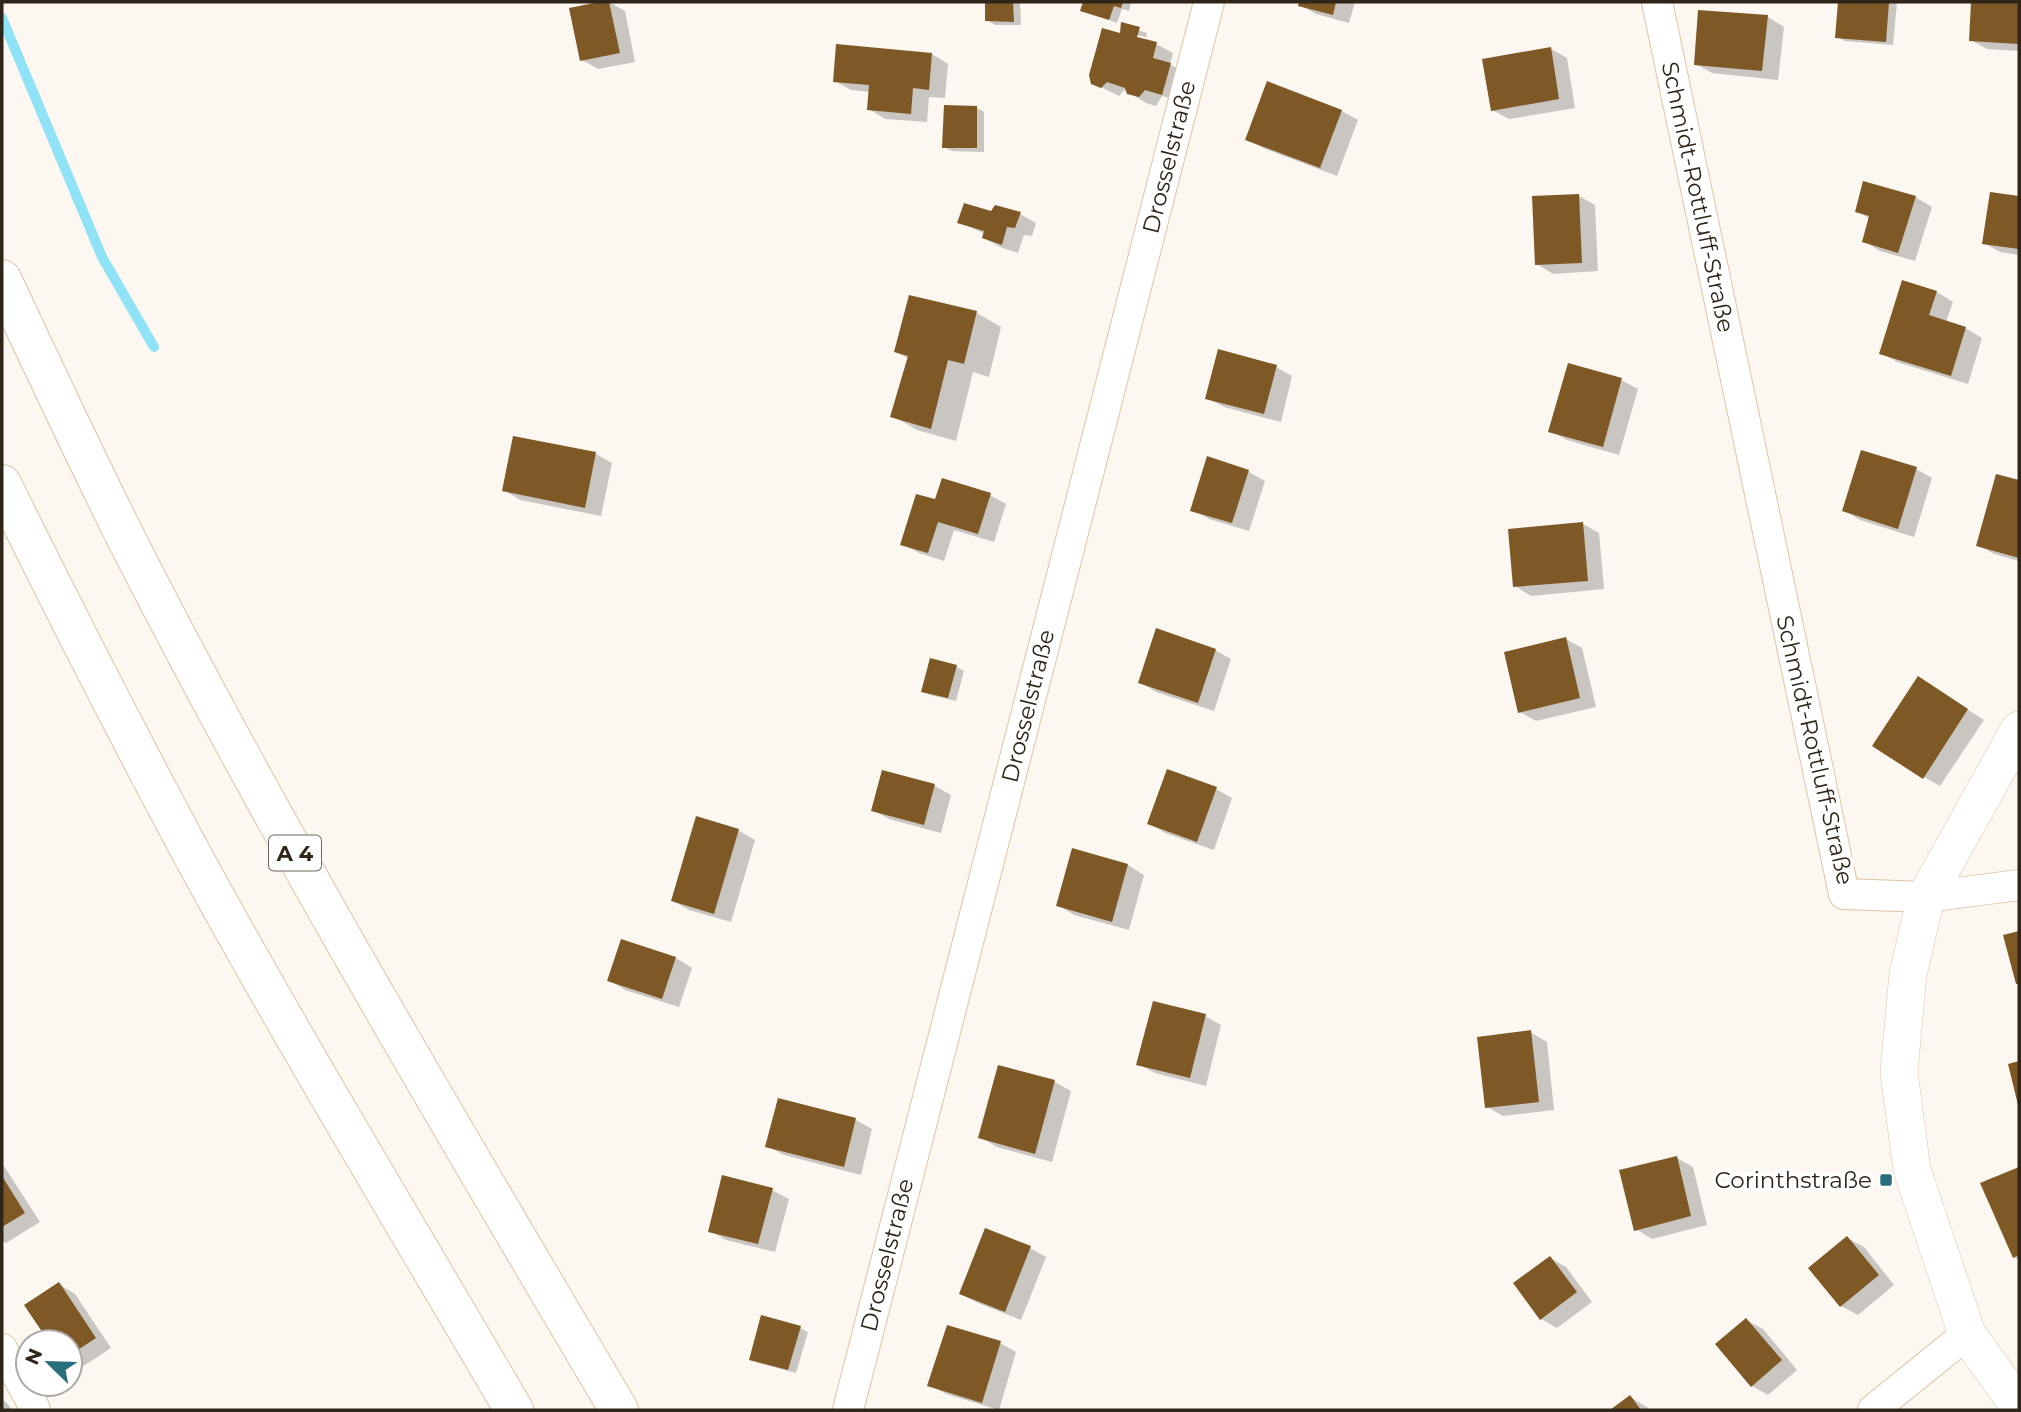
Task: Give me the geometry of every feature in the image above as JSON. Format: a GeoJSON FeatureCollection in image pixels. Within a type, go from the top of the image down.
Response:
{"type":"FeatureCollection","features":[{"type":"Feature","properties":{"kind":"highway","name":"A 4"},"geometry":{"type":"LineString","coordinates":[[2,279],[131,547],[268,806],[410,1057],[619,1410]]}},
{"type":"Feature","properties":{"kind":"highway"},"geometry":{"type":"LineString","coordinates":[[2,484],[73,629],[195,860],[514,1410]]}},
{"type":"Feature","properties":{"kind":"street","name":"Drosselstraße"},"geometry":{"type":"LineString","coordinates":[[848,1410],[1209,2]]}},
{"type":"Feature","properties":{"kind":"street","name":"Schmidt-Rottluff-Straße"},"geometry":{"type":"LineString","coordinates":[[1657,2],[1844,894],[1926,897]]}},
{"type":"Feature","properties":{"kind":"street"},"geometry":{"type":"LineString","coordinates":[[2019,730],[1926,897],[1909,974],[1899,1072],[1912,1170],[1967,1334],[2019,1406]]}},
{"type":"Feature","properties":{"kind":"street"},"geometry":{"type":"LineString","coordinates":[[1926,897],[2019,884]]}},
{"type":"Feature","properties":{"kind":"street"},"geometry":{"type":"LineString","coordinates":[[1873,1410],[1967,1334]]}},
{"type":"Feature","properties":{"kind":"street"},"geometry":{"type":"LineString","coordinates":[[2,1349],[35,1410]]}},
{"type":"Feature","properties":{"kind":"building"},"geometry":{"type":"Polygon","coordinates":[[[609,2],[620,53],[580,61],[569,8],[609,2]]]}},
{"type":"Feature","properties":{"kind":"building"},"geometry":{"type":"Polygon","coordinates":[[[985,2],[1013,2],[1014,22],[985,21],[985,2]]]}},
{"type":"Feature","properties":{"kind":"building"},"geometry":{"type":"Polygon","coordinates":[[[1083,2],[1123,2],[1121,8],[1114,6],[1109,20],[1080,11],[1083,2]]]}},
{"type":"Feature","properties":{"kind":"building"},"geometry":{"type":"Polygon","coordinates":[[[1299,2],[1336,2],[1333,15],[1298,6],[1299,2]]]}},
{"type":"Feature","properties":{"kind":"building"},"geometry":{"type":"Polygon","coordinates":[[[1838,2],[1889,2],[1886,42],[1835,38],[1838,2]]]}},
{"type":"Feature","properties":{"kind":"building"},"geometry":{"type":"Polygon","coordinates":[[[1971,2],[2019,2],[2019,44],[1969,41],[1971,2]]]}},
{"type":"Feature","properties":{"kind":"building"},"geometry":{"type":"Polygon","coordinates":[[[1698,10],[1768,15],[1762,71],[1694,65],[1698,10]]]}},
{"type":"Feature","properties":{"kind":"building"},"geometry":{"type":"Polygon","coordinates":[[[1121,22],[1140,27],[1137,37],[1157,42],[1153,58],[1171,63],[1162,95],[1145,90],[1139,97],[1127,94],[1125,88],[1107,82],[1101,88],[1091,84],[1089,75],[1102,28],[1120,33],[1121,22]]]}},
{"type":"Feature","properties":{"kind":"building"},"geometry":{"type":"Polygon","coordinates":[[[836,44],[932,53],[929,90],[913,88],[911,114],[867,110],[869,85],[833,82],[836,44]]]}},
{"type":"Feature","properties":{"kind":"building"},"geometry":{"type":"Polygon","coordinates":[[[1551,47],[1559,99],[1491,111],[1482,59],[1551,47]]]}},
{"type":"Feature","properties":{"kind":"building"},"geometry":{"type":"Polygon","coordinates":[[[1267,81],[1342,110],[1320,168],[1245,140],[1267,81]]]}},
{"type":"Feature","properties":{"kind":"building"},"geometry":{"type":"Polygon","coordinates":[[[944,105],[977,106],[977,148],[942,148],[944,105]]]}},
{"type":"Feature","properties":{"kind":"building"},"geometry":{"type":"Polygon","coordinates":[[[1863,181],[1916,196],[1898,253],[1862,242],[1869,216],[1855,212],[1863,181]]]}},
{"type":"Feature","properties":{"kind":"building"},"geometry":{"type":"Polygon","coordinates":[[[1990,192],[2019,196],[2019,249],[1982,244],[1990,192]]]}},
{"type":"Feature","properties":{"kind":"building"},"geometry":{"type":"Polygon","coordinates":[[[1579,194],[1582,263],[1535,265],[1532,196],[1579,194]]]}},
{"type":"Feature","properties":{"kind":"building"},"geometry":{"type":"Polygon","coordinates":[[[964,203],[991,211],[995,205],[1021,212],[1015,228],[1007,227],[1002,245],[982,238],[984,231],[957,223],[964,203]]]}},
{"type":"Feature","properties":{"kind":"building"},"geometry":{"type":"Polygon","coordinates":[[[1902,280],[1937,291],[1929,315],[1966,327],[1951,376],[1879,354],[1902,280]]]}},
{"type":"Feature","properties":{"kind":"building"},"geometry":{"type":"Polygon","coordinates":[[[909,295],[977,311],[964,364],[948,360],[931,429],[890,417],[908,356],[894,352],[909,295]]]}},
{"type":"Feature","properties":{"kind":"building"},"geometry":{"type":"Polygon","coordinates":[[[1218,349],[1277,365],[1264,414],[1205,399],[1218,349]]]}},
{"type":"Feature","properties":{"kind":"building"},"geometry":{"type":"Polygon","coordinates":[[[1568,363],[1622,378],[1603,447],[1548,432],[1568,363]]]}},
{"type":"Feature","properties":{"kind":"building"},"geometry":{"type":"Polygon","coordinates":[[[513,436],[596,452],[585,508],[502,491],[513,436]]]}},
{"type":"Feature","properties":{"kind":"building"},"geometry":{"type":"Polygon","coordinates":[[[1861,450],[1917,467],[1898,529],[1842,511],[1861,450]]]}},
{"type":"Feature","properties":{"kind":"building"},"geometry":{"type":"Polygon","coordinates":[[[1207,456],[1249,470],[1232,523],[1190,511],[1207,456]]]}},
{"type":"Feature","properties":{"kind":"building"},"geometry":{"type":"Polygon","coordinates":[[[1996,474],[2019,480],[2019,558],[1976,546],[1996,474]]]}},
{"type":"Feature","properties":{"kind":"building"},"geometry":{"type":"Polygon","coordinates":[[[942,478],[991,493],[978,534],[938,522],[928,553],[900,545],[916,494],[935,499],[942,478]]]}},
{"type":"Feature","properties":{"kind":"building"},"geometry":{"type":"Polygon","coordinates":[[[1583,522],[1588,581],[1513,587],[1508,529],[1583,522]]]}},
{"type":"Feature","properties":{"kind":"building"},"geometry":{"type":"Polygon","coordinates":[[[1156,628],[1216,649],[1198,703],[1138,683],[1156,628]]]}},
{"type":"Feature","properties":{"kind":"building"},"geometry":{"type":"Polygon","coordinates":[[[1566,637],[1580,698],[1518,713],[1504,652],[1566,637]]]}},
{"type":"Feature","properties":{"kind":"building"},"geometry":{"type":"Polygon","coordinates":[[[930,658],[957,665],[948,698],[921,692],[930,658]]]}},
{"type":"Feature","properties":{"kind":"building"},"geometry":{"type":"Polygon","coordinates":[[[1918,676],[1968,709],[1923,779],[1872,746],[1918,676]]]}},
{"type":"Feature","properties":{"kind":"building"},"geometry":{"type":"Polygon","coordinates":[[[1167,769],[1217,787],[1197,842],[1147,824],[1167,769]]]}},
{"type":"Feature","properties":{"kind":"building"},"geometry":{"type":"Polygon","coordinates":[[[882,770],[935,784],[924,825],[871,811],[882,770]]]}},
{"type":"Feature","properties":{"kind":"building"},"geometry":{"type":"Polygon","coordinates":[[[696,816],[739,829],[714,914],[671,901],[696,816]]]}},
{"type":"Feature","properties":{"kind":"building"},"geometry":{"type":"Polygon","coordinates":[[[1072,848],[1128,864],[1112,922],[1056,906],[1072,848]]]}},
{"type":"Feature","properties":{"kind":"building"},"geometry":{"type":"Polygon","coordinates":[[[2019,931],[2019,984],[2016,984],[2003,935],[2019,931]]]}},
{"type":"Feature","properties":{"kind":"building"},"geometry":{"type":"Polygon","coordinates":[[[621,939],[676,957],[662,999],[607,981],[621,939]]]}},
{"type":"Feature","properties":{"kind":"building"},"geometry":{"type":"Polygon","coordinates":[[[1153,1001],[1206,1014],[1190,1078],[1136,1065],[1153,1001]]]}},
{"type":"Feature","properties":{"kind":"building"},"geometry":{"type":"Polygon","coordinates":[[[1531,1030],[1539,1102],[1485,1108],[1477,1037],[1531,1030]]]}},
{"type":"Feature","properties":{"kind":"building"},"geometry":{"type":"Polygon","coordinates":[[[2019,1061],[2019,1105],[2018,1105],[2008,1064],[2019,1061]]]}},
{"type":"Feature","properties":{"kind":"building"},"geometry":{"type":"Polygon","coordinates":[[[998,1065],[1055,1080],[1035,1154],[978,1138],[998,1065]]]}},
{"type":"Feature","properties":{"kind":"building"},"geometry":{"type":"Polygon","coordinates":[[[778,1098],[856,1118],[844,1167],[765,1147],[778,1098]]]}},
{"type":"Feature","properties":{"kind":"building"},"geometry":{"type":"Polygon","coordinates":[[[1677,1156],[1691,1216],[1634,1231],[1619,1170],[1677,1156]]]}},
{"type":"Feature","properties":{"kind":"building"},"geometry":{"type":"Polygon","coordinates":[[[2019,1167],[2019,1255],[2013,1258],[1980,1183],[2019,1167]]]}},
{"type":"Feature","properties":{"kind":"building"},"geometry":{"type":"Polygon","coordinates":[[[722,1175],[773,1188],[758,1244],[708,1232],[722,1175]]]}},
{"type":"Feature","properties":{"kind":"building"},"geometry":{"type":"Polygon","coordinates":[[[2,1176],[25,1213],[2,1227],[2,1176]]]}},
{"type":"Feature","properties":{"kind":"building"},"geometry":{"type":"Polygon","coordinates":[[[985,1228],[1031,1246],[1005,1312],[959,1294],[985,1228]]]}},
{"type":"Feature","properties":{"kind":"building"},"geometry":{"type":"Polygon","coordinates":[[[1847,1236],[1879,1275],[1840,1307],[1808,1268],[1847,1236]]]}},
{"type":"Feature","properties":{"kind":"building"},"geometry":{"type":"Polygon","coordinates":[[[1550,1256],[1577,1292],[1540,1320],[1513,1283],[1550,1256]]]}},
{"type":"Feature","properties":{"kind":"building"},"geometry":{"type":"Polygon","coordinates":[[[59,1282],[96,1338],[84,1346],[84,1328],[40,1328],[24,1305],[59,1282]]]}},
{"type":"Feature","properties":{"kind":"building"},"geometry":{"type":"Polygon","coordinates":[[[761,1315],[801,1326],[788,1370],[749,1360],[761,1315]]]}},
{"type":"Feature","properties":{"kind":"building"},"geometry":{"type":"Polygon","coordinates":[[[1746,1318],[1782,1360],[1751,1387],[1715,1344],[1746,1318]]]}},
{"type":"Feature","properties":{"kind":"building"},"geometry":{"type":"Polygon","coordinates":[[[947,1325],[1001,1341],[982,1403],[927,1386],[947,1325]]]}},
{"type":"Feature","properties":{"kind":"building"},"geometry":{"type":"Polygon","coordinates":[[[1630,1395],[1641,1410],[1610,1410],[1630,1395]]]}},
{"type":"Feature","properties":{"kind":"waterway"},"geometry":{"type":"LineString","coordinates":[[2,18],[102,257],[154,347]]}},
{"type":"Feature","properties":{"kind":"place","name":"Corinthstraße"},"geometry":{"type":"Point","coordinates":[1886,1180]}}]}
